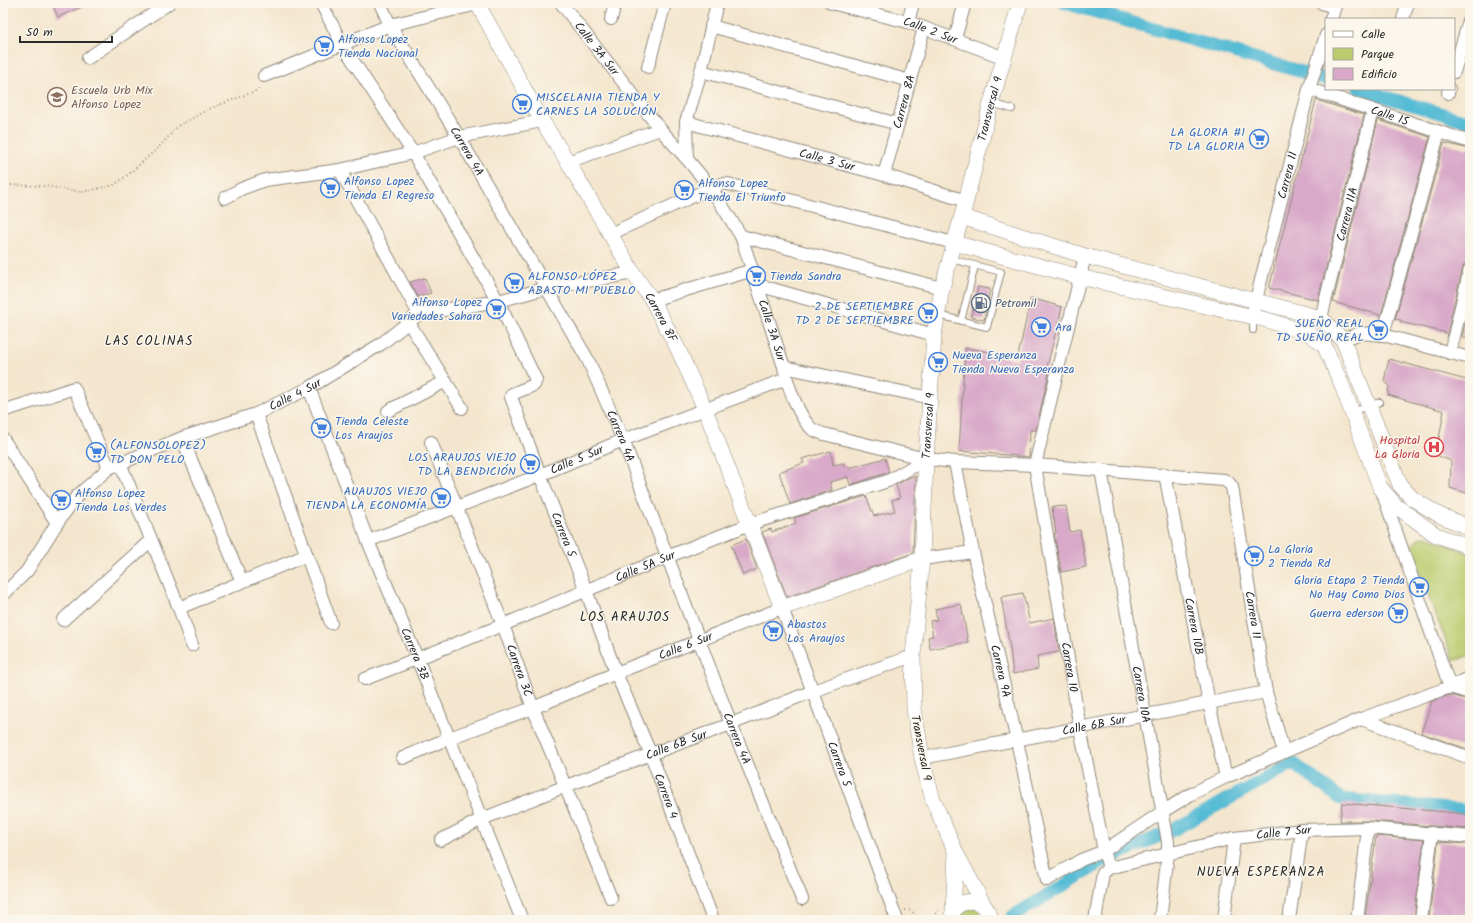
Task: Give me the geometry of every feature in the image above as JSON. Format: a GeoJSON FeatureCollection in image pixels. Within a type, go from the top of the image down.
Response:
{"type":"FeatureCollection","features":[{"type":"Feature","properties":{"kind":"street"},"geometry":{"type":"LineString","coordinates":[[88,58],[169,3]]}},
{"type":"Feature","properties":{"kind":"street"},"geometry":{"type":"LineString","coordinates":[[321,3],[342,44],[413,152],[498,301]]}},
{"type":"Feature","properties":{"kind":"street","name":"Carrera 4A"},"geometry":{"type":"LineString","coordinates":[[380,3],[390,25],[459,137],[588,360],[623,440],[731,724],[802,899]]}},
{"type":"Feature","properties":{"kind":"street","name":"Calle 3A Sur"},"geometry":{"type":"LineString","coordinates":[[561,3],[660,129],[711,188],[741,236],[758,285],[785,373],[803,419],[813,429],[824,434],[926,459],[1164,474],[1224,480]]}},
{"type":"Feature","properties":{"kind":"street"},"geometry":{"type":"LineString","coordinates":[[610,18],[615,3]]}},
{"type":"Feature","properties":{"kind":"street"},"geometry":{"type":"LineString","coordinates":[[648,67],[665,3]]}},
{"type":"Feature","properties":{"kind":"street"},"geometry":{"type":"LineString","coordinates":[[687,159],[686,122],[701,71],[717,3]]}},
{"type":"Feature","properties":{"kind":"street","name":"Calle 2 Sur"},"geometry":{"type":"LineString","coordinates":[[831,3],[854,6],[908,22],[1005,58]]}},
{"type":"Feature","properties":{"kind":"street"},"geometry":{"type":"LineString","coordinates":[[908,22],[913,3]]}},
{"type":"Feature","properties":{"kind":"street"},"geometry":{"type":"LineString","coordinates":[[955,39],[964,3]]}},
{"type":"Feature","properties":{"kind":"street","name":"Transversal 9"},"geometry":{"type":"LineString","coordinates":[[990,915],[956,853],[933,800],[922,758],[914,709],[913,656],[922,559],[926,459],[934,335],[942,288],[991,103],[1020,3]]}},
{"type":"Feature","properties":{"kind":"street"},"geometry":{"type":"LineString","coordinates":[[1322,3],[1335,5],[1331,18]]}},
{"type":"Feature","properties":{"kind":"street"},"geometry":{"type":"LineString","coordinates":[[1404,18],[1408,3]]}},
{"type":"Feature","properties":{"kind":"street"},"geometry":{"type":"LineString","coordinates":[[264,76],[390,25],[479,4]]}},
{"type":"Feature","properties":{"kind":"street","name":"Carrera 8F"},"geometry":{"type":"LineString","coordinates":[[479,4],[542,121],[568,162],[633,273],[652,300],[678,349],[706,409],[782,608]]}},
{"type":"Feature","properties":{"kind":"street"},"geometry":{"type":"LineString","coordinates":[[1455,69],[1470,17]]}},
{"type":"Feature","properties":{"kind":"street"},"geometry":{"type":"LineString","coordinates":[[711,26],[910,81]]}},
{"type":"Feature","properties":{"kind":"street","name":"Carrera 8A"},"geometry":{"type":"LineString","coordinates":[[884,175],[924,28]]}},
{"type":"Feature","properties":{"kind":"street","name":"Carrera 11"},"geometry":{"type":"LineString","coordinates":[[1253,323],[1255,301],[1310,89],[1325,38]]}},
{"type":"Feature","properties":{"kind":"street"},"geometry":{"type":"LineString","coordinates":[[701,71],[898,124]]}},
{"type":"Feature","properties":{"kind":"street","name":"Calle 1S"},"geometry":{"type":"LineString","coordinates":[[1310,89],[1470,142]]}},
{"type":"Feature","properties":{"kind":"street","name":"Carrera 11A"},"geometry":{"type":"LineString","coordinates":[[1321,318],[1373,110]]}},
{"type":"Feature","properties":{"kind":"street"},"geometry":{"type":"LineString","coordinates":[[225,198],[241,189],[265,180],[340,170],[413,152],[459,137],[542,121]]}},
{"type":"Feature","properties":{"kind":"street","name":"Calle 3 Sur"},"geometry":{"type":"LineString","coordinates":[[686,122],[884,175],[966,201]]}},
{"type":"Feature","properties":{"kind":"street"},"geometry":{"type":"LineString","coordinates":[[568,162],[660,129]]}},
{"type":"Feature","properties":{"kind":"street"},"geometry":{"type":"LineString","coordinates":[[1383,335],[1439,132]]}},
{"type":"Feature","properties":{"kind":"street"},"geometry":{"type":"LineString","coordinates":[[340,170],[419,314]]}},
{"type":"Feature","properties":{"kind":"street"},"geometry":{"type":"LineString","coordinates":[[610,234],[711,188],[722,184],[728,184],[1253,323],[1267,320],[1310,334],[1324,345],[1341,384],[1380,487],[1450,687],[1470,693]]}},
{"type":"Feature","properties":{"kind":"street"},"geometry":{"type":"LineString","coordinates":[[962,217],[1085,256],[1321,318],[1343,340],[1374,404],[1400,485],[1412,498],[1439,514],[1470,528]]}},
{"type":"Feature","properties":{"kind":"street"},"geometry":{"type":"LineString","coordinates":[[741,236],[942,288]]}},
{"type":"Feature","properties":{"kind":"street"},"geometry":{"type":"LineString","coordinates":[[1035,465],[1085,256]]}},
{"type":"Feature","properties":{"kind":"street"},"geometry":{"type":"LineString","coordinates":[[1450,353],[1470,269]]}},
{"type":"Feature","properties":{"kind":"street"},"geometry":{"type":"LineString","coordinates":[[652,300],[753,270]]}},
{"type":"Feature","properties":{"kind":"street","name":"Calle 4 Sur"},"geometry":{"type":"LineString","coordinates":[[3,595],[28,571],[57,523],[78,496],[115,465],[182,438],[256,414],[309,388],[381,344],[419,314],[498,301],[547,288],[633,273]]}},
{"type":"Feature","properties":{"kind":"street"},"geometry":{"type":"LineString","coordinates":[[758,285],[934,335]]}},
{"type":"Feature","properties":{"kind":"street","name":"Carrera 5"},"geometry":{"type":"LineString","coordinates":[[498,301],[536,380],[534,386],[512,394],[511,397],[540,475],[586,590],[616,673]]}},
{"type":"Feature","properties":{"kind":"street"},"geometry":{"type":"LineString","coordinates":[[408,323],[462,408]]}},
{"type":"Feature","properties":{"kind":"street"},"geometry":{"type":"LineString","coordinates":[[1343,340],[1360,332],[1383,335],[1470,358]]}},
{"type":"Feature","properties":{"kind":"street"},"geometry":{"type":"LineString","coordinates":[[785,373],[931,398]]}},
{"type":"Feature","properties":{"kind":"street","name":"Calle 5 Sur"},"geometry":{"type":"LineString","coordinates":[[368,541],[540,475],[623,440],[706,409],[785,373]]}},
{"type":"Feature","properties":{"kind":"street"},"geometry":{"type":"LineString","coordinates":[[388,411],[446,381]]}},
{"type":"Feature","properties":{"kind":"street"},"geometry":{"type":"LineString","coordinates":[[3,411],[74,388],[115,465],[151,540],[179,608],[192,645]]}},
{"type":"Feature","properties":{"kind":"street","name":"Carrera 3B"},"geometry":{"type":"LineString","coordinates":[[309,388],[368,541],[417,658],[522,920]]}},
{"type":"Feature","properties":{"kind":"street"},"geometry":{"type":"LineString","coordinates":[[256,414],[331,622]]}},
{"type":"Feature","properties":{"kind":"street"},"geometry":{"type":"LineString","coordinates":[[182,438],[242,582]]}},
{"type":"Feature","properties":{"kind":"street"},"geometry":{"type":"LineString","coordinates":[[3,439],[57,523]]}},
{"type":"Feature","properties":{"kind":"street","name":"Carrera 3C"},"geometry":{"type":"LineString","coordinates":[[431,442],[503,624],[533,708],[611,898]]}},
{"type":"Feature","properties":{"kind":"street","name":"Calle 5A Sur"},"geometry":{"type":"LineString","coordinates":[[365,679],[750,524],[888,481],[926,459]]}},
{"type":"Feature","properties":{"kind":"street","name":"Carrera 9A"},"geometry":{"type":"LineString","coordinates":[[955,462],[973,552],[1017,741],[1047,880]]}},
{"type":"Feature","properties":{"kind":"street","name":"Carrera 10"},"geometry":{"type":"LineString","coordinates":[[1035,465],[1080,728],[1106,862],[1095,920]]}},
{"type":"Feature","properties":{"kind":"street","name":"Carrera 10A"},"geometry":{"type":"LineString","coordinates":[[1101,470],[1165,825],[1168,848],[1160,920]]}},
{"type":"Feature","properties":{"kind":"street","name":"Carrera 10B"},"geometry":{"type":"LineString","coordinates":[[1164,474],[1209,703],[1226,777]]}},
{"type":"Feature","properties":{"kind":"street","name":"Carrera 11"},"geometry":{"type":"LineString","coordinates":[[1224,480],[1232,487],[1266,692],[1284,752]]}},
{"type":"Feature","properties":{"kind":"street"},"geometry":{"type":"LineString","coordinates":[[1380,487],[1396,506],[1436,535],[1470,547]]}},
{"type":"Feature","properties":{"kind":"street"},"geometry":{"type":"LineString","coordinates":[[63,620],[151,540]]}},
{"type":"Feature","properties":{"kind":"street","name":"Calle 6 Sur"},"geometry":{"type":"LineString","coordinates":[[404,758],[449,738],[533,708],[616,673],[782,608],[922,559],[973,552]]}},
{"type":"Feature","properties":{"kind":"street"},"geometry":{"type":"LineString","coordinates":[[179,608],[307,555]]}},
{"type":"Feature","properties":{"kind":"street","name":"Carrera 5"},"geometry":{"type":"LineString","coordinates":[[782,608],[897,920]]}},
{"type":"Feature","properties":{"kind":"street","name":"Calle 6B Sur"},"geometry":{"type":"LineString","coordinates":[[441,840],[482,819],[566,786],[731,724],[813,691],[913,656]]}},
{"type":"Feature","properties":{"kind":"street","name":"Carrera 4"},"geometry":{"type":"LineString","coordinates":[[616,673],[650,755],[713,920]]}},
{"type":"Feature","properties":{"kind":"street","name":"Calle 7 Sur"},"geometry":{"type":"LineString","coordinates":[[1106,862],[1162,812],[1193,793],[1226,777],[1361,719],[1450,687],[1470,677]]}},
{"type":"Feature","properties":{"kind":"street","name":"Calle 6B Sur"},"geometry":{"type":"LineString","coordinates":[[922,758],[1017,741],[1266,692]]}},
{"type":"Feature","properties":{"kind":"street"},"geometry":{"type":"LineString","coordinates":[[1361,719],[1470,758]]}},
{"type":"Feature","properties":{"kind":"street"},"geometry":{"type":"LineString","coordinates":[[1357,920],[1368,828]]}},
{"type":"Feature","properties":{"kind":"street","name":"Calle 7 Sur"},"geometry":{"type":"LineString","coordinates":[[1047,880],[1081,860],[1106,862],[1168,848],[1302,830],[1368,828],[1470,836]]}},
{"type":"Feature","properties":{"kind":"street"},"geometry":{"type":"LineString","coordinates":[[1289,920],[1302,830]]}},
{"type":"Feature","properties":{"kind":"street"},"geometry":{"type":"LineString","coordinates":[[1421,920],[1432,833]]}},
{"type":"Feature","properties":{"kind":"street"},"geometry":{"type":"LineString","coordinates":[[1224,920],[1234,838]]}},
{"type":"Feature","properties":{"kind":"street","name":"Transversal 9"},"geometry":{"type":"LineString","coordinates":[[950,917],[956,853]]}},
{"type":"Feature","properties":{"kind":"street"},"geometry":{"type":"LineString","coordinates":[[950,917],[958,906],[964,902],[972,901],[979,903],[990,915]]}},
{"type":"Feature","properties":{"kind":"lane"},"geometry":{"type":"LineString","coordinates":[[991,103],[1012,109]]}},
{"type":"Feature","properties":{"kind":"lane"},"geometry":{"type":"LineString","coordinates":[[938,315],[987,327],[1001,272],[950,259]]}},
{"type":"Feature","properties":{"kind":"lane"},"geometry":{"type":"LineString","coordinates":[[961,321],[975,266]]}},
{"type":"Feature","properties":{"kind":"lane"},"geometry":{"type":"LineString","coordinates":[[1351,412],[1374,404]]}},
{"type":"Feature","properties":{"kind":"path"},"geometry":{"type":"LineString","coordinates":[[3,186],[44,186],[82,192],[114,185],[129,174],[161,145],[178,126],[209,109],[258,90],[264,76]]}},
{"type":"Feature","properties":{"kind":"green space"},"geometry":{"type":"Polygon","coordinates":[[[1427,536],[1470,554],[1470,655],[1454,661],[1421,578],[1412,545],[1419,538],[1427,536]]]}},
{"type":"Feature","properties":{"kind":"green space"},"geometry":{"type":"Polygon","coordinates":[[[975,908],[981,913],[983,920],[960,920],[964,911],[975,908]]]}},
{"type":"Feature","properties":{"kind":"building"},"geometry":{"type":"Polygon","coordinates":[[[52,3],[91,3],[58,17],[52,3]]]}},
{"type":"Feature","properties":{"kind":"building"},"geometry":{"type":"Polygon","coordinates":[[[1316,100],[1364,115],[1318,300],[1269,288],[1316,100]]]}},
{"type":"Feature","properties":{"kind":"building"},"geometry":{"type":"Polygon","coordinates":[[[1378,120],[1430,137],[1381,315],[1333,302],[1378,120]]]}},
{"type":"Feature","properties":{"kind":"building"},"geometry":{"type":"Polygon","coordinates":[[[1444,143],[1470,149],[1470,254],[1468,262],[1463,267],[1447,333],[1400,322],[1401,320],[1395,319],[1444,143]]]}},
{"type":"Feature","properties":{"kind":"building"},"geometry":{"type":"Polygon","coordinates":[[[425,278],[431,293],[418,297],[410,282],[425,278]]]}},
{"type":"Feature","properties":{"kind":"building","name":"Petromil"},"geometry":{"type":"Polygon","coordinates":[[[978,287],[990,289],[984,320],[971,317],[978,287]]]}},
{"type":"Feature","properties":{"kind":"building"},"geometry":{"type":"Polygon","coordinates":[[[1031,298],[1062,307],[1047,367],[1050,368],[1036,430],[1030,430],[1029,457],[959,451],[965,348],[990,352],[1017,360],[1031,298]]]}},
{"type":"Feature","properties":{"kind":"building"},"geometry":{"type":"Polygon","coordinates":[[[1470,301],[1470,339],[1462,337],[1470,301]]]}},
{"type":"Feature","properties":{"kind":"building"},"geometry":{"type":"Polygon","coordinates":[[[1389,359],[1470,381],[1470,494],[1450,488],[1451,461],[1436,455],[1444,411],[1388,395],[1389,385],[1384,381],[1389,359]]]}},
{"type":"Feature","properties":{"kind":"building"},"geometry":{"type":"Polygon","coordinates":[[[831,451],[833,465],[843,463],[845,467],[849,466],[849,468],[885,458],[889,472],[850,485],[848,477],[830,482],[832,490],[790,504],[779,472],[804,463],[802,459],[831,451]]]}},
{"type":"Feature","properties":{"kind":"building"},"geometry":{"type":"Polygon","coordinates":[[[916,476],[913,553],[787,597],[762,532],[771,529],[772,532],[796,523],[794,518],[866,496],[874,516],[895,511],[892,500],[900,498],[896,485],[908,478],[916,476]]]}},
{"type":"Feature","properties":{"kind":"building"},"geometry":{"type":"Polygon","coordinates":[[[1066,506],[1070,532],[1080,530],[1086,567],[1061,572],[1054,534],[1056,534],[1052,507],[1066,506]]]}},
{"type":"Feature","properties":{"kind":"building"},"geometry":{"type":"Polygon","coordinates":[[[746,539],[757,569],[743,575],[731,545],[746,539]]]}},
{"type":"Feature","properties":{"kind":"building"},"geometry":{"type":"Polygon","coordinates":[[[1023,593],[1030,623],[1054,618],[1059,652],[1037,656],[1038,669],[1013,674],[1001,597],[1023,593]]]}},
{"type":"Feature","properties":{"kind":"building"},"geometry":{"type":"Polygon","coordinates":[[[961,604],[968,642],[930,649],[928,637],[933,636],[930,621],[937,620],[935,609],[961,604]]]}},
{"type":"Feature","properties":{"kind":"building"},"geometry":{"type":"Polygon","coordinates":[[[1450,695],[1470,700],[1470,750],[1421,733],[1432,701],[1450,695]]]}},
{"type":"Feature","properties":{"kind":"building"},"geometry":{"type":"Polygon","coordinates":[[[1342,803],[1470,814],[1470,829],[1369,821],[1340,821],[1342,803]]]}},
{"type":"Feature","properties":{"kind":"building"},"geometry":{"type":"Polygon","coordinates":[[[1376,836],[1424,840],[1414,920],[1365,920],[1376,836]]]}},
{"type":"Feature","properties":{"kind":"building"},"geometry":{"type":"Polygon","coordinates":[[[1438,842],[1470,844],[1470,920],[1429,920],[1438,842]]]}},
{"type":"Feature","properties":{"kind":"waterway"},"geometry":{"type":"LineString","coordinates":[[1065,3],[1325,79]]}},
{"type":"Feature","properties":{"kind":"waterway"},"geometry":{"type":"LineString","coordinates":[[1362,90],[1470,122]]}},
{"type":"Feature","properties":{"kind":"waterway"},"geometry":{"type":"LineString","coordinates":[[1013,916],[1109,858],[1173,830],[1293,763],[1341,799],[1470,811]]}},
{"type":"Feature","properties":{"kind":"place","name":"Alfonso Lopez Tienda Nacional"},"geometry":{"type":"Point","coordinates":[324,46]}},
{"type":"Feature","properties":{"kind":"place","name":"Escuela Urb Mix Alfonso Lopez"},"geometry":{"type":"Point","coordinates":[57,97]}},
{"type":"Feature","properties":{"kind":"place","name":"MISCELANIA TIENDA Y CARNES LA SOLUCIÓN"},"geometry":{"type":"Point","coordinates":[522,104]}},
{"type":"Feature","properties":{"kind":"place","name":"LA GLORIA #1 TD LA GLORIA"},"geometry":{"type":"Point","coordinates":[1259,139]}},
{"type":"Feature","properties":{"kind":"place","name":"Alfonso Lopez Tienda El Regreso"},"geometry":{"type":"Point","coordinates":[330,188]}},
{"type":"Feature","properties":{"kind":"place","name":"Alfonso Lopez Tienda El Triunfo"},"geometry":{"type":"Point","coordinates":[684,190]}},
{"type":"Feature","properties":{"kind":"place","name":"Tienda Sandra"},"geometry":{"type":"Point","coordinates":[756,276]}},
{"type":"Feature","properties":{"kind":"place","name":"ALFONSO LÓPEZ ABASTO MI PUEBLO"},"geometry":{"type":"Point","coordinates":[514,283]}},
{"type":"Feature","properties":{"kind":"place","name":"Petromil"},"geometry":{"type":"Point","coordinates":[981,303]}},
{"type":"Feature","properties":{"kind":"place","name":"Alfonso Lopez Variedades Sahara"},"geometry":{"type":"Point","coordinates":[496,309]}},
{"type":"Feature","properties":{"kind":"place","name":"2 DE SEPTIEMBRE TD 2 DE SEPTIEMBRE"},"geometry":{"type":"Point","coordinates":[928,313]}},
{"type":"Feature","properties":{"kind":"place","name":"Ara"},"geometry":{"type":"Point","coordinates":[1041,327]}},
{"type":"Feature","properties":{"kind":"place","name":"SUEÑO REAL TD SUEÑO REAL"},"geometry":{"type":"Point","coordinates":[1378,330]}},
{"type":"Feature","properties":{"kind":"place","name":"Nueva Esperanza Tienda Nueva Esperanza"},"geometry":{"type":"Point","coordinates":[938,362]}},
{"type":"Feature","properties":{"kind":"place","name":"Tienda Celeste Los Araujos"},"geometry":{"type":"Point","coordinates":[321,428]}},
{"type":"Feature","properties":{"kind":"place","name":"Hospital La Gloria"},"geometry":{"type":"Point","coordinates":[1434,447]}},
{"type":"Feature","properties":{"kind":"place","name":"(ALFONSOLOPEZ) TD DON PELO"},"geometry":{"type":"Point","coordinates":[96,452]}},
{"type":"Feature","properties":{"kind":"place","name":"LOS ARAUJOS VIEJO TD LA BENDICIÓN"},"geometry":{"type":"Point","coordinates":[530,464]}},
{"type":"Feature","properties":{"kind":"place","name":"AUAUJOS VIEJO TIENDA LA ECONOMÍA"},"geometry":{"type":"Point","coordinates":[441,498]}},
{"type":"Feature","properties":{"kind":"place","name":"Alfonso Lopez Tienda Los Verdes"},"geometry":{"type":"Point","coordinates":[61,500]}},
{"type":"Feature","properties":{"kind":"place","name":"La Gloria 2 Tienda Rd"},"geometry":{"type":"Point","coordinates":[1254,556]}},
{"type":"Feature","properties":{"kind":"place","name":"Gloria Etapa 2 Tienda No Hay Como Dios"},"geometry":{"type":"Point","coordinates":[1419,587]}},
{"type":"Feature","properties":{"kind":"place","name":"Guerra ederson"},"geometry":{"type":"Point","coordinates":[1398,613]}},
{"type":"Feature","properties":{"kind":"place","name":"Abastos Los Araujos"},"geometry":{"type":"Point","coordinates":[773,631]}},
{"type":"Feature","properties":{"kind":"district","name":"LAS COLINAS"},"geometry":{"type":"Point","coordinates":[149,341]}},
{"type":"Feature","properties":{"kind":"district","name":"LOS ARAUJOS"},"geometry":{"type":"Point","coordinates":[625,617]}},
{"type":"Feature","properties":{"kind":"district","name":"NUEVA ESPERANZA"},"geometry":{"type":"Point","coordinates":[1261,872]}}]}
